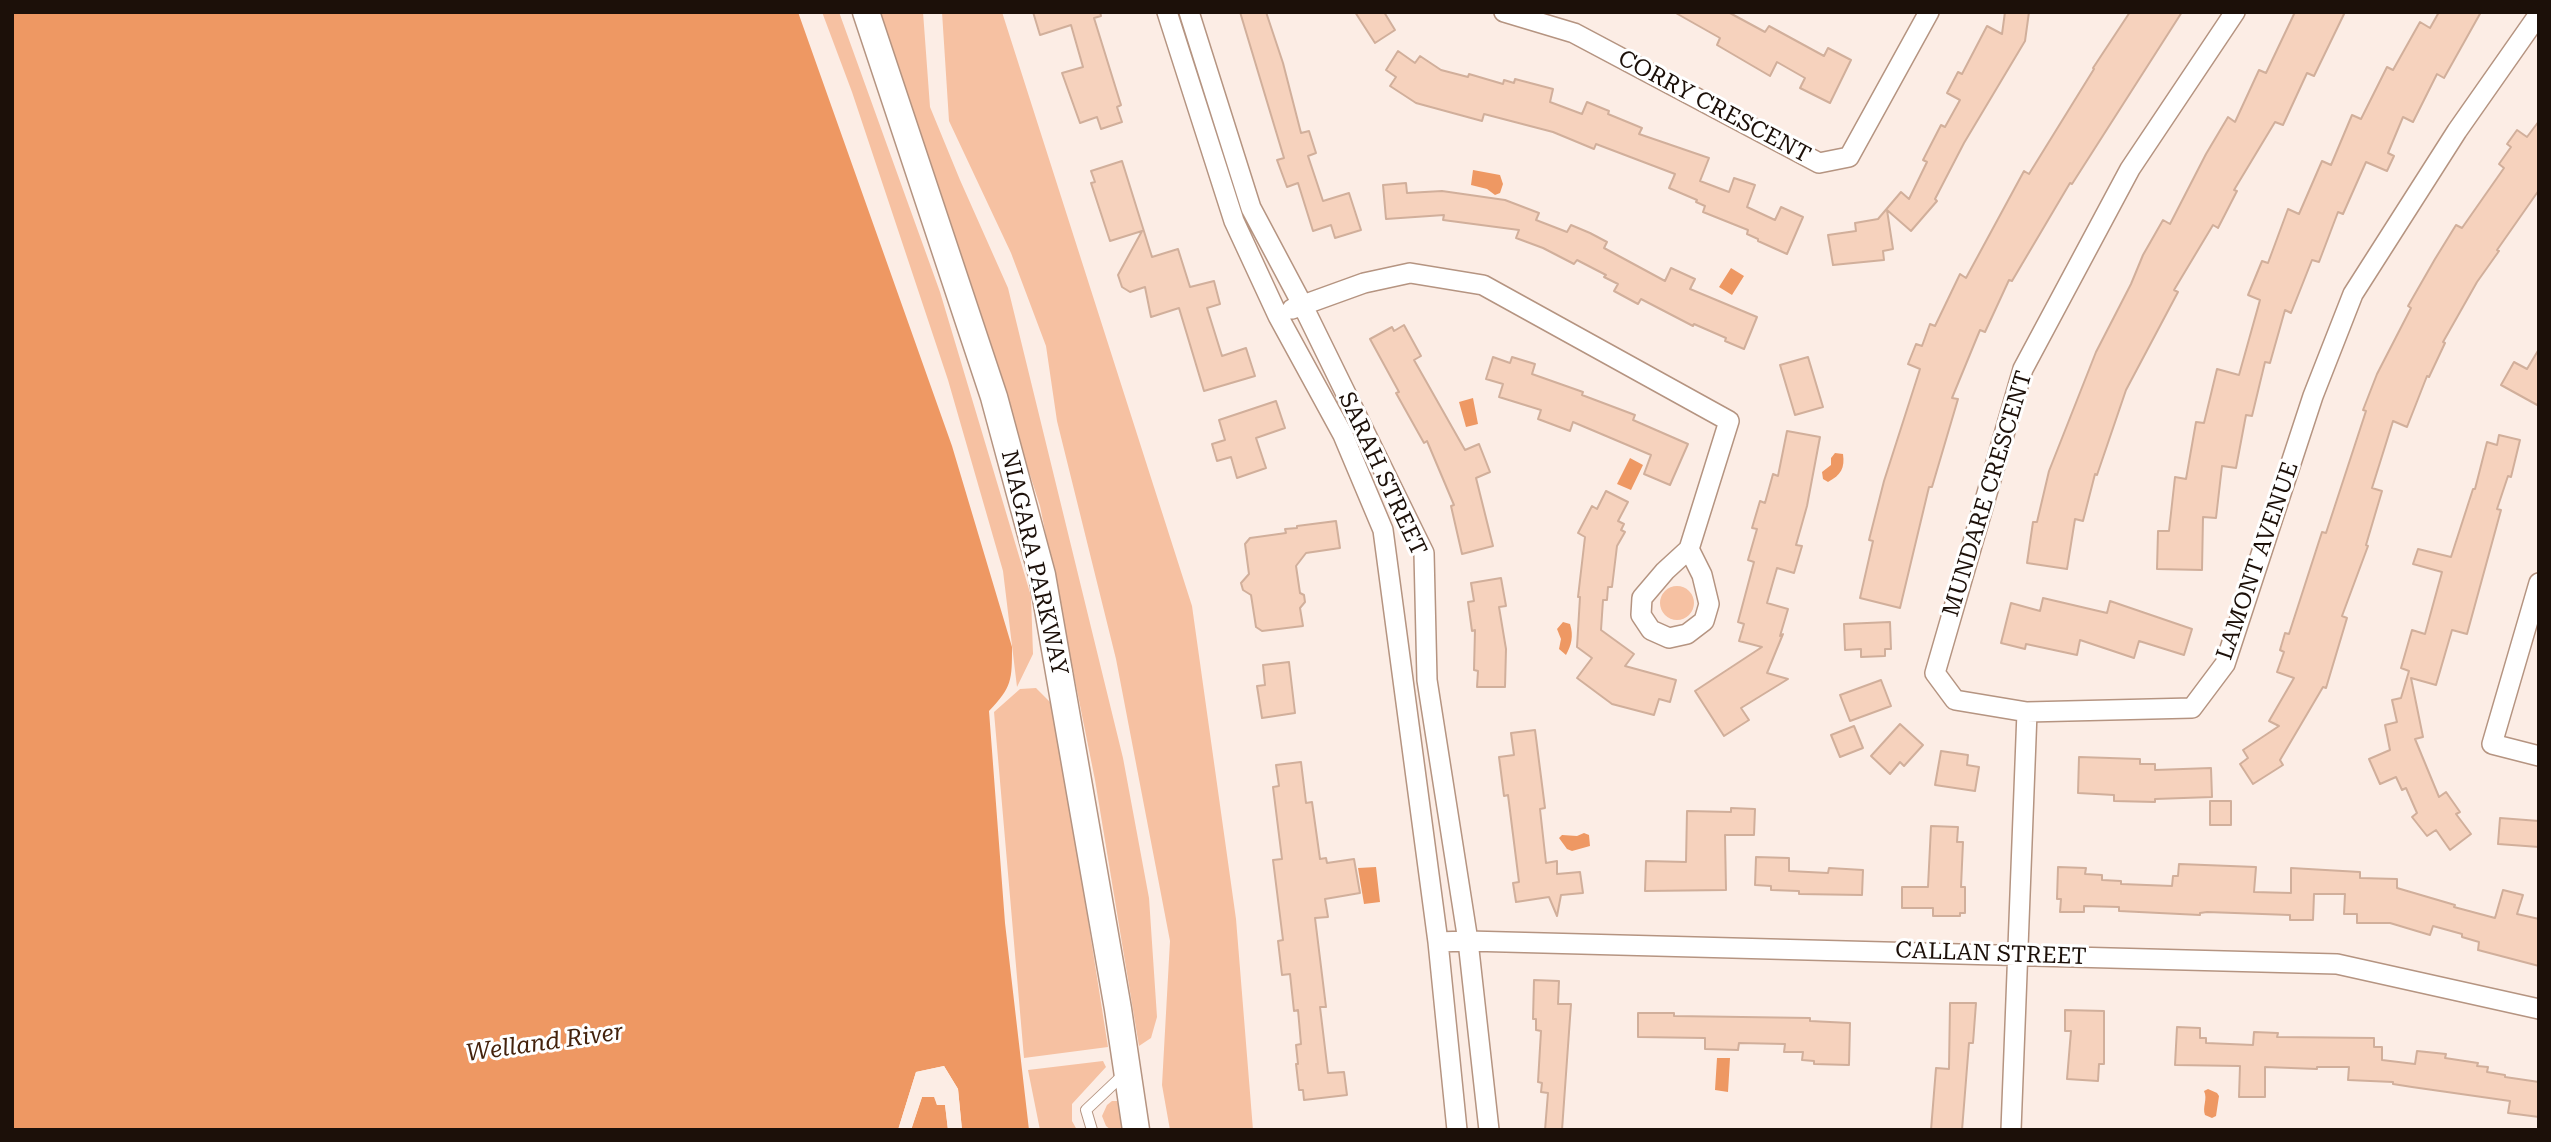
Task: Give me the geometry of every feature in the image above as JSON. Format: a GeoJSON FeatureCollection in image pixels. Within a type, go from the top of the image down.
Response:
{"type":"FeatureCollection","features":[{"type":"Feature","properties":{"kind":"main road","name":"NIAGARA PARKWAY"},"geometry":{"type":"LineString","coordinates":[[866,12],[994,397],[1042,575],[1068,713],[1136,1130]]}},
{"type":"Feature","properties":{"kind":"street","name":"SARAH STREET"},"geometry":{"type":"LineString","coordinates":[[1167,12],[1234,222],[1278,316],[1343,435],[1383,530],[1438,942],[1457,1130]]}},
{"type":"Feature","properties":{"kind":"street","name":"SARAH STREET"},"geometry":{"type":"LineString","coordinates":[[1189,12],[1251,208],[1302,304],[1424,553],[1427,680],[1468,941],[1489,1130]]}},
{"type":"Feature","properties":{"kind":"street","name":"CORRY CRESCENT"},"geometry":{"type":"LineString","coordinates":[[1504,12],[1574,33],[1819,163],[1849,157],[1929,12]]}},
{"type":"Feature","properties":{"kind":"street","name":"MUNDARE CRESCENT"},"geometry":{"type":"LineString","coordinates":[[2027,712],[1955,700],[1935,673],[2023,369],[2130,169],[2235,12]]}},
{"type":"Feature","properties":{"kind":"street","name":"LAMONT AVENUE"},"geometry":{"type":"LineString","coordinates":[[2027,712],[2192,708],[2225,664],[2313,396],[2353,294],[2457,131],[2539,14]]}},
{"type":"Feature","properties":{"kind":"street"},"geometry":{"type":"LineString","coordinates":[[1278,316],[1302,304],[1364,283],[1410,273],[1483,285],[1729,421],[1689,549]]}},
{"type":"Feature","properties":{"kind":"street"},"geometry":{"type":"LineString","coordinates":[[2539,583],[2492,744],[2539,756]]}},
{"type":"Feature","properties":{"kind":"street"},"geometry":{"type":"LineString","coordinates":[[2011,1130],[2027,712]]}},
{"type":"Feature","properties":{"kind":"street","name":"CALLAN STREET"},"geometry":{"type":"LineString","coordinates":[[1438,942],[2337,964],[2539,1009]]}},
{"type":"Feature","properties":{"kind":"lane"},"geometry":{"type":"LineString","coordinates":[[1404,683],[1427,680]]}},
{"type":"Feature","properties":{"kind":"lane"},"geometry":{"type":"LineString","coordinates":[[1092,1130],[1086,1110],[1128,1071]]}},
{"type":"Feature","properties":{"kind":"shaded area"},"geometry":{"type":"Polygon","coordinates":[[[822,12],[839,12],[940,292],[1031,596],[1033,654],[1017,687],[1003,571],[948,380],[852,92],[822,12]]]}},
{"type":"Feature","properties":{"kind":"shaded area"},"geometry":{"type":"Polygon","coordinates":[[[872,12],[923,12],[930,107],[1008,288],[1123,758],[1149,898],[1157,1017],[1151,1038],[1139,1046],[1095,780],[1040,506],[973,297],[872,12]]]}},
{"type":"Feature","properties":{"kind":"shaded area"},"geometry":{"type":"Polygon","coordinates":[[[942,12],[1002,12],[1192,606],[1236,919],[1253,1130],[1170,1130],[1162,1085],[1170,941],[1116,659],[1057,421],[1046,346],[1011,253],[949,121],[942,12]]]}},
{"type":"Feature","properties":{"kind":"shaded area"},"geometry":{"type":"Polygon","coordinates":[[[1677,586],[1689,591],[1694,603],[1689,615],[1677,620],[1665,615],[1660,603],[1665,591],[1677,586]]]}},
{"type":"Feature","properties":{"kind":"shaded area"},"geometry":{"type":"Polygon","coordinates":[[[1036,688],[1051,703],[1056,717],[1108,1047],[1024,1058],[994,712],[1020,689],[1036,688]]]}},
{"type":"Feature","properties":{"kind":"shaded area"},"geometry":{"type":"Polygon","coordinates":[[[1103,1061],[1106,1067],[1072,1104],[1072,1121],[1077,1130],[1040,1130],[1028,1070],[1103,1061]]]}},
{"type":"Feature","properties":{"kind":"shaded area"},"geometry":{"type":"Polygon","coordinates":[[[1112,1101],[1117,1101],[1123,1115],[1124,1130],[1111,1130],[1106,1126],[1102,1116],[1112,1101]]]}},
{"type":"Feature","properties":{"kind":"water","name":"Welland River"},"geometry":{"type":"Polygon","coordinates":[[[12,12],[798,12],[952,446],[1012,647],[1009,682],[1002,696],[989,711],[1005,923],[1029,1130],[962,1130],[958,1089],[944,1066],[916,1072],[898,1130],[12,1130],[12,12]]]}},
{"type":"Feature","properties":{"kind":"water"},"geometry":{"type":"Polygon","coordinates":[[[1473,170],[1500,175],[1503,184],[1500,193],[1495,195],[1487,189],[1471,185],[1473,170]]]}},
{"type":"Feature","properties":{"kind":"water"},"geometry":{"type":"Polygon","coordinates":[[[1731,268],[1744,276],[1732,295],[1719,287],[1731,268]]]}},
{"type":"Feature","properties":{"kind":"water"},"geometry":{"type":"Polygon","coordinates":[[[1473,398],[1478,424],[1466,427],[1459,402],[1473,398]]]}},
{"type":"Feature","properties":{"kind":"water"},"geometry":{"type":"Polygon","coordinates":[[[1835,453],[1843,454],[1843,467],[1836,477],[1828,482],[1823,479],[1822,472],[1831,465],[1831,458],[1835,453]]]}},
{"type":"Feature","properties":{"kind":"water"},"geometry":{"type":"Polygon","coordinates":[[[1630,458],[1643,465],[1631,490],[1617,484],[1630,458]]]}},
{"type":"Feature","properties":{"kind":"water"},"geometry":{"type":"Polygon","coordinates":[[[1563,622],[1570,624],[1572,633],[1566,655],[1559,649],[1561,639],[1557,629],[1563,622]]]}},
{"type":"Feature","properties":{"kind":"water"},"geometry":{"type":"Polygon","coordinates":[[[1584,833],[1589,835],[1590,846],[1572,851],[1567,849],[1559,838],[1562,835],[1577,836],[1584,833]]]}},
{"type":"Feature","properties":{"kind":"water"},"geometry":{"type":"Polygon","coordinates":[[[1376,867],[1380,902],[1364,904],[1358,868],[1376,867]]]}},
{"type":"Feature","properties":{"kind":"water"},"geometry":{"type":"Polygon","coordinates":[[[1717,1058],[1730,1058],[1728,1092],[1715,1090],[1717,1058]]]}},
{"type":"Feature","properties":{"kind":"water"},"geometry":{"type":"Polygon","coordinates":[[[2208,1089],[2219,1096],[2216,1116],[2212,1118],[2204,1112],[2204,1091],[2208,1089]]]}},
{"type":"Feature","properties":{"kind":"water"},"geometry":{"type":"Polygon","coordinates":[[[922,1097],[935,1097],[937,1105],[945,1104],[948,1130],[911,1130],[922,1097]]]}},
{"type":"Feature","properties":{"kind":"pier"},"geometry":{"type":"Polygon","coordinates":[[[944,1066],[958,1089],[962,1130],[959,1130],[954,1090],[942,1070],[919,1075],[901,1130],[898,1130],[916,1072],[944,1066]]]}},
{"type":"Feature","properties":{"kind":"pier"},"geometry":{"type":"Polygon","coordinates":[[[920,1094],[936,1094],[940,1101],[948,1102],[951,1130],[948,1130],[945,1105],[937,1105],[934,1097],[922,1097],[911,1130],[907,1130],[920,1094]]]}},
{"type":"Feature","properties":{"kind":"building"},"geometry":{"type":"Polygon","coordinates":[[[1033,12],[1100,12],[1101,16],[1094,18],[1121,105],[1117,107],[1122,122],[1101,129],[1097,117],[1080,123],[1062,73],[1083,67],[1071,25],[1040,35],[1033,12]]]}},
{"type":"Feature","properties":{"kind":"building"},"geometry":{"type":"Polygon","coordinates":[[[1240,12],[1266,12],[1283,63],[1301,133],[1309,131],[1316,153],[1308,156],[1323,201],[1349,193],[1361,230],[1335,238],[1331,225],[1313,231],[1298,183],[1287,187],[1277,160],[1284,158],[1240,12]]]}},
{"type":"Feature","properties":{"kind":"building"},"geometry":{"type":"Polygon","coordinates":[[[1355,12],[1384,12],[1395,30],[1375,43],[1355,12]]]}},
{"type":"Feature","properties":{"kind":"building"},"geometry":{"type":"Polygon","coordinates":[[[1674,12],[1728,12],[1765,32],[1769,26],[1824,56],[1828,48],[1851,60],[1830,103],[1800,88],[1805,78],[1777,62],[1770,76],[1717,45],[1720,38],[1674,12]]]}},
{"type":"Feature","properties":{"kind":"building"},"geometry":{"type":"Polygon","coordinates":[[[2005,12],[2029,12],[2025,41],[1964,143],[1935,199],[1937,201],[1911,231],[1887,210],[1893,249],[1883,251],[1884,260],[1833,265],[1828,235],[1856,231],[1855,223],[1878,219],[1901,192],[1909,199],[1927,162],[1923,160],[1941,125],[1945,127],[1960,100],[1947,93],[1958,72],[1962,74],[1987,26],[2002,34],[2005,12]]]}},
{"type":"Feature","properties":{"kind":"building"},"geometry":{"type":"Polygon","coordinates":[[[2130,12],[2182,12],[2072,184],[2070,183],[2012,281],[2009,280],[1985,332],[1980,330],[1952,398],[1958,399],[1932,487],[1929,487],[1900,608],[1860,598],[1873,541],[1869,540],[1884,481],[1920,369],[1908,364],[1916,344],[1922,346],[1930,324],[1935,326],[1960,274],[1966,278],[2024,171],[2029,174],[2130,12]]]}},
{"type":"Feature","properties":{"kind":"building"},"geometry":{"type":"Polygon","coordinates":[[[2295,12],[2345,12],[2314,76],[2307,73],[2283,125],[2275,122],[2234,190],[2237,191],[2218,228],[2213,225],[2174,290],[2178,292],[2126,390],[2097,475],[2095,474],[2083,521],[2075,519],[2067,569],[2027,563],[2033,522],[2037,522],[2049,471],[2096,352],[2143,255],[2163,220],[2170,224],[2228,117],[2235,122],[2259,70],[2266,73],[2295,12]]]}},
{"type":"Feature","properties":{"kind":"building"},"geometry":{"type":"Polygon","coordinates":[[[2439,12],[2481,12],[2444,78],[2437,74],[2413,122],[2403,117],[2388,153],[2394,156],[2387,171],[2366,162],[2343,214],[2338,212],[2319,262],[2312,260],[2291,313],[2285,310],[2270,363],[2265,362],[2252,416],[2246,415],[2236,468],[2222,466],[2216,518],[2203,517],[2202,570],[2157,569],[2158,531],[2169,531],[2175,477],[2186,479],[2196,422],[2204,423],[2217,369],[2239,375],[2260,300],[2248,295],[2262,261],[2268,263],[2288,209],[2299,214],[2322,161],[2331,165],[2352,115],[2361,119],[2387,67],[2393,70],[2420,22],[2430,28],[2439,12]]]}},
{"type":"Feature","properties":{"kind":"building"},"geometry":{"type":"Polygon","coordinates":[[[1398,51],[1415,63],[1420,56],[1441,70],[1468,77],[1469,74],[1503,84],[1504,80],[1514,83],[1515,79],[1553,89],[1550,102],[1582,114],[1587,102],[1642,128],[1639,134],[1709,158],[1700,181],[1729,192],[1734,178],[1755,185],[1747,207],[1775,220],[1781,207],[1803,217],[1787,254],[1758,241],[1747,234],[1748,230],[1703,212],[1705,206],[1696,202],[1697,200],[1669,188],[1675,174],[1596,144],[1594,149],[1553,132],[1484,114],[1482,121],[1416,103],[1390,86],[1396,77],[1386,70],[1398,51]]]}},
{"type":"Feature","properties":{"kind":"building"},"geometry":{"type":"Polygon","coordinates":[[[2539,121],[2539,190],[2497,250],[2499,251],[2477,282],[2443,342],[2445,343],[2429,377],[2427,376],[2407,427],[2393,421],[2372,488],[2382,491],[2366,545],[2368,546],[2342,616],[2347,618],[2326,688],[2323,687],[2280,760],[2283,765],[2253,784],[2240,764],[2248,758],[2243,750],[2279,726],[2269,721],[2294,678],[2277,672],[2284,652],[2280,650],[2285,633],[2289,634],[2322,532],[2326,533],[2366,411],[2363,410],[2377,374],[2411,308],[2408,306],[2435,259],[2456,225],[2462,228],[2504,168],[2499,164],[2511,147],[2507,144],[2517,130],[2527,137],[2539,121]]]}},
{"type":"Feature","properties":{"kind":"building"},"geometry":{"type":"Polygon","coordinates":[[[1122,161],[1152,257],[1178,249],[1190,287],[1214,281],[1220,304],[1207,308],[1222,356],[1246,348],[1255,376],[1204,391],[1179,308],[1151,317],[1145,287],[1130,292],[1122,287],[1118,275],[1142,231],[1110,241],[1091,183],[1095,182],[1091,171],[1122,161]]]}},
{"type":"Feature","properties":{"kind":"building"},"geometry":{"type":"Polygon","coordinates":[[[1406,183],[1407,193],[1442,191],[1505,200],[1539,213],[1536,220],[1567,232],[1571,225],[1590,233],[1607,242],[1604,248],[1665,281],[1671,268],[1695,279],[1690,289],[1757,317],[1744,349],[1641,299],[1638,304],[1614,291],[1618,284],[1604,277],[1606,275],[1577,260],[1574,264],[1516,238],[1519,230],[1443,220],[1444,215],[1386,219],[1383,185],[1406,183]]]}},
{"type":"Feature","properties":{"kind":"building"},"geometry":{"type":"Polygon","coordinates":[[[1404,325],[1421,356],[1414,360],[1465,450],[1479,444],[1490,472],[1476,478],[1493,546],[1462,554],[1451,506],[1454,505],[1427,441],[1424,443],[1396,393],[1399,392],[1370,339],[1392,327],[1394,331],[1404,325]]]}},
{"type":"Feature","properties":{"kind":"building"},"geometry":{"type":"Polygon","coordinates":[[[2539,349],[2539,406],[2501,385],[2514,362],[2527,369],[2539,349]]]}},
{"type":"Feature","properties":{"kind":"building"},"geometry":{"type":"Polygon","coordinates":[[[1493,357],[1510,363],[1512,357],[1535,364],[1532,374],[1583,392],[1582,395],[1635,415],[1633,420],[1688,444],[1670,485],[1644,474],[1651,455],[1573,422],[1570,431],[1538,419],[1541,410],[1499,397],[1503,384],[1486,379],[1493,357]]]}},
{"type":"Feature","properties":{"kind":"building"},"geometry":{"type":"Polygon","coordinates":[[[1808,357],[1823,407],[1795,415],[1780,365],[1808,357]]]}},
{"type":"Feature","properties":{"kind":"building"},"geometry":{"type":"Polygon","coordinates":[[[1276,401],[1285,428],[1256,438],[1266,468],[1237,478],[1231,457],[1217,461],[1212,444],[1225,440],[1219,420],[1276,401]]]}},
{"type":"Feature","properties":{"kind":"building"},"geometry":{"type":"Polygon","coordinates":[[[1787,431],[1820,437],[1807,506],[1796,545],[1802,546],[1794,573],[1777,568],[1767,603],[1788,609],[1780,636],[1783,634],[1767,673],[1788,679],[1741,708],[1749,720],[1724,736],[1695,691],[1762,647],[1739,641],[1744,624],[1738,622],[1754,562],[1748,560],[1757,529],[1752,528],[1760,501],[1765,503],[1773,474],[1778,476],[1787,431]]]}},
{"type":"Feature","properties":{"kind":"building"},"geometry":{"type":"Polygon","coordinates":[[[2499,435],[2520,440],[2511,477],[2508,476],[2497,509],[2501,510],[2467,634],[2452,630],[2436,685],[2411,678],[2423,737],[2415,739],[2439,797],[2446,792],[2460,812],[2456,814],[2471,834],[2450,850],[2436,830],[2427,836],[2412,817],[2417,813],[2406,788],[2402,790],[2396,777],[2380,784],[2369,759],[2390,750],[2385,725],[2397,722],[2392,700],[2401,698],[2409,671],[2401,668],[2412,630],[2425,634],[2442,572],[2413,564],[2418,549],[2451,557],[2475,489],[2487,442],[2497,445],[2499,435]]]}},
{"type":"Feature","properties":{"kind":"building"},"geometry":{"type":"Polygon","coordinates":[[[1606,491],[1628,502],[1618,521],[1624,524],[1621,530],[1625,532],[1617,546],[1612,587],[1608,587],[1607,600],[1603,600],[1601,630],[1634,654],[1625,666],[1676,680],[1670,702],[1659,699],[1654,715],[1612,704],[1577,678],[1592,658],[1577,647],[1578,597],[1585,537],[1578,533],[1592,506],[1597,509],[1606,491]]]}},
{"type":"Feature","properties":{"kind":"building"},"geometry":{"type":"Polygon","coordinates":[[[1336,521],[1340,548],[1306,553],[1296,566],[1300,593],[1304,595],[1305,602],[1300,608],[1303,626],[1262,631],[1256,627],[1251,595],[1243,590],[1241,583],[1249,574],[1245,544],[1250,538],[1286,533],[1285,529],[1336,521]]]}},
{"type":"Feature","properties":{"kind":"building"},"geometry":{"type":"Polygon","coordinates":[[[1501,578],[1506,606],[1499,607],[1506,649],[1505,687],[1477,687],[1478,671],[1474,670],[1475,630],[1472,631],[1468,602],[1474,601],[1471,583],[1501,578]]]}},
{"type":"Feature","properties":{"kind":"building"},"geometry":{"type":"Polygon","coordinates":[[[2043,598],[2107,613],[2110,601],[2192,629],[2184,655],[2139,641],[2134,658],[2080,640],[2077,655],[2026,644],[2025,649],[2001,643],[2011,603],[2040,611],[2043,598]]]}},
{"type":"Feature","properties":{"kind":"building"},"geometry":{"type":"Polygon","coordinates":[[[1890,622],[1891,649],[1885,649],[1885,656],[1861,657],[1861,649],[1845,650],[1844,624],[1890,622]]]}},
{"type":"Feature","properties":{"kind":"building"},"geometry":{"type":"Polygon","coordinates":[[[1289,662],[1295,713],[1262,718],[1257,686],[1265,685],[1263,665],[1289,662]]]}},
{"type":"Feature","properties":{"kind":"building"},"geometry":{"type":"Polygon","coordinates":[[[1881,680],[1891,706],[1850,721],[1840,695],[1881,680]]]}},
{"type":"Feature","properties":{"kind":"building"},"geometry":{"type":"Polygon","coordinates":[[[1900,724],[1923,745],[1904,766],[1900,762],[1890,774],[1871,756],[1900,724]]]}},
{"type":"Feature","properties":{"kind":"building"},"geometry":{"type":"Polygon","coordinates":[[[1854,726],[1863,748],[1840,757],[1831,735],[1854,726]]]}},
{"type":"Feature","properties":{"kind":"building"},"geometry":{"type":"Polygon","coordinates":[[[1535,730],[1545,808],[1540,809],[1546,863],[1557,861],[1557,874],[1580,872],[1583,893],[1561,895],[1557,916],[1549,897],[1516,902],[1513,883],[1519,882],[1508,795],[1504,796],[1499,757],[1514,755],[1511,733],[1535,730]]]}},
{"type":"Feature","properties":{"kind":"building"},"geometry":{"type":"Polygon","coordinates":[[[1941,751],[1968,755],[1967,765],[1979,767],[1975,791],[1935,785],[1941,751]]]}},
{"type":"Feature","properties":{"kind":"building"},"geometry":{"type":"Polygon","coordinates":[[[2079,757],[2140,759],[2140,764],[2155,764],[2155,770],[2211,768],[2212,797],[2155,799],[2155,802],[2114,801],[2114,795],[2078,793],[2079,757]]]}},
{"type":"Feature","properties":{"kind":"building"},"geometry":{"type":"Polygon","coordinates":[[[1301,762],[1306,803],[1312,802],[1320,859],[1326,858],[1327,863],[1354,859],[1360,893],[1325,899],[1328,917],[1315,918],[1326,1007],[1320,1007],[1328,1073],[1344,1072],[1347,1095],[1304,1100],[1303,1090],[1299,1090],[1296,1064],[1296,1045],[1301,1044],[1298,1010],[1294,1011],[1290,974],[1282,975],[1278,941],[1283,940],[1273,860],[1282,859],[1273,787],[1279,786],[1276,765],[1301,762]]]}},
{"type":"Feature","properties":{"kind":"building"},"geometry":{"type":"Polygon","coordinates":[[[2210,801],[2231,801],[2231,825],[2210,825],[2210,801]]]}},
{"type":"Feature","properties":{"kind":"building"},"geometry":{"type":"Polygon","coordinates":[[[1731,808],[1755,809],[1754,835],[1725,835],[1726,890],[1645,891],[1646,861],[1686,862],[1687,811],[1731,812],[1731,808]]]}},
{"type":"Feature","properties":{"kind":"building"},"geometry":{"type":"Polygon","coordinates":[[[2500,818],[2539,821],[2539,847],[2498,844],[2500,818]]]}},
{"type":"Feature","properties":{"kind":"building"},"geometry":{"type":"Polygon","coordinates":[[[1931,826],[1958,827],[1957,842],[1963,842],[1961,887],[1965,887],[1965,913],[1960,913],[1960,916],[1933,916],[1933,908],[1902,908],[1902,887],[1928,887],[1931,826]]]}},
{"type":"Feature","properties":{"kind":"building"},"geometry":{"type":"Polygon","coordinates":[[[1756,857],[1789,858],[1789,871],[1828,873],[1829,868],[1863,870],[1862,895],[1799,894],[1799,891],[1771,890],[1771,886],[1755,885],[1756,857]]]}},
{"type":"Feature","properties":{"kind":"building"},"geometry":{"type":"Polygon","coordinates":[[[2179,864],[2256,867],[2254,892],[2291,893],[2291,868],[2360,872],[2360,878],[2397,879],[2397,888],[2495,918],[2503,890],[2523,895],[2517,914],[2539,919],[2539,966],[2478,950],[2479,942],[2433,926],[2430,935],[2390,923],[2357,923],[2357,914],[2344,914],[2345,894],[2314,894],[2313,920],[2290,920],[2290,915],[2207,912],[2200,915],[2119,911],[2119,907],[2084,906],[2084,912],[2060,912],[2061,899],[2057,899],[2058,867],[2086,868],[2085,874],[2102,875],[2102,880],[2121,881],[2121,884],[2172,886],[2173,876],[2178,876],[2179,864]]]}},
{"type":"Feature","properties":{"kind":"building"},"geometry":{"type":"Polygon","coordinates":[[[1534,980],[1559,981],[1558,1004],[1571,1004],[1562,1130],[1545,1130],[1548,1093],[1541,1092],[1542,1083],[1538,1082],[1541,1031],[1536,1030],[1536,1019],[1533,1019],[1534,980]]]}},
{"type":"Feature","properties":{"kind":"building"},"geometry":{"type":"Polygon","coordinates":[[[1950,1003],[1976,1003],[1973,1043],[1969,1043],[1962,1130],[1931,1130],[1936,1068],[1949,1069],[1950,1003]]]}},
{"type":"Feature","properties":{"kind":"building"},"geometry":{"type":"Polygon","coordinates":[[[2065,1010],[2104,1011],[2104,1064],[2099,1064],[2098,1081],[2067,1079],[2071,1031],[2065,1031],[2065,1010]]]}},
{"type":"Feature","properties":{"kind":"building"},"geometry":{"type":"Polygon","coordinates":[[[1638,1013],[1810,1018],[1810,1021],[1850,1023],[1849,1065],[1814,1064],[1814,1061],[1802,1060],[1803,1052],[1784,1052],[1785,1044],[1739,1043],[1738,1050],[1705,1049],[1705,1038],[1638,1037],[1638,1013]]]}},
{"type":"Feature","properties":{"kind":"building"},"geometry":{"type":"Polygon","coordinates":[[[2177,1027],[2200,1028],[2200,1038],[2206,1038],[2206,1043],[2253,1045],[2254,1032],[2278,1033],[2277,1037],[2374,1038],[2374,1047],[2382,1047],[2382,1060],[2415,1064],[2417,1051],[2446,1054],[2445,1058],[2488,1067],[2487,1072],[2539,1082],[2539,1117],[2508,1113],[2510,1101],[2393,1082],[2348,1080],[2349,1067],[2265,1067],[2265,1097],[2239,1097],[2240,1066],[2175,1065],[2177,1027]]]}}]}
